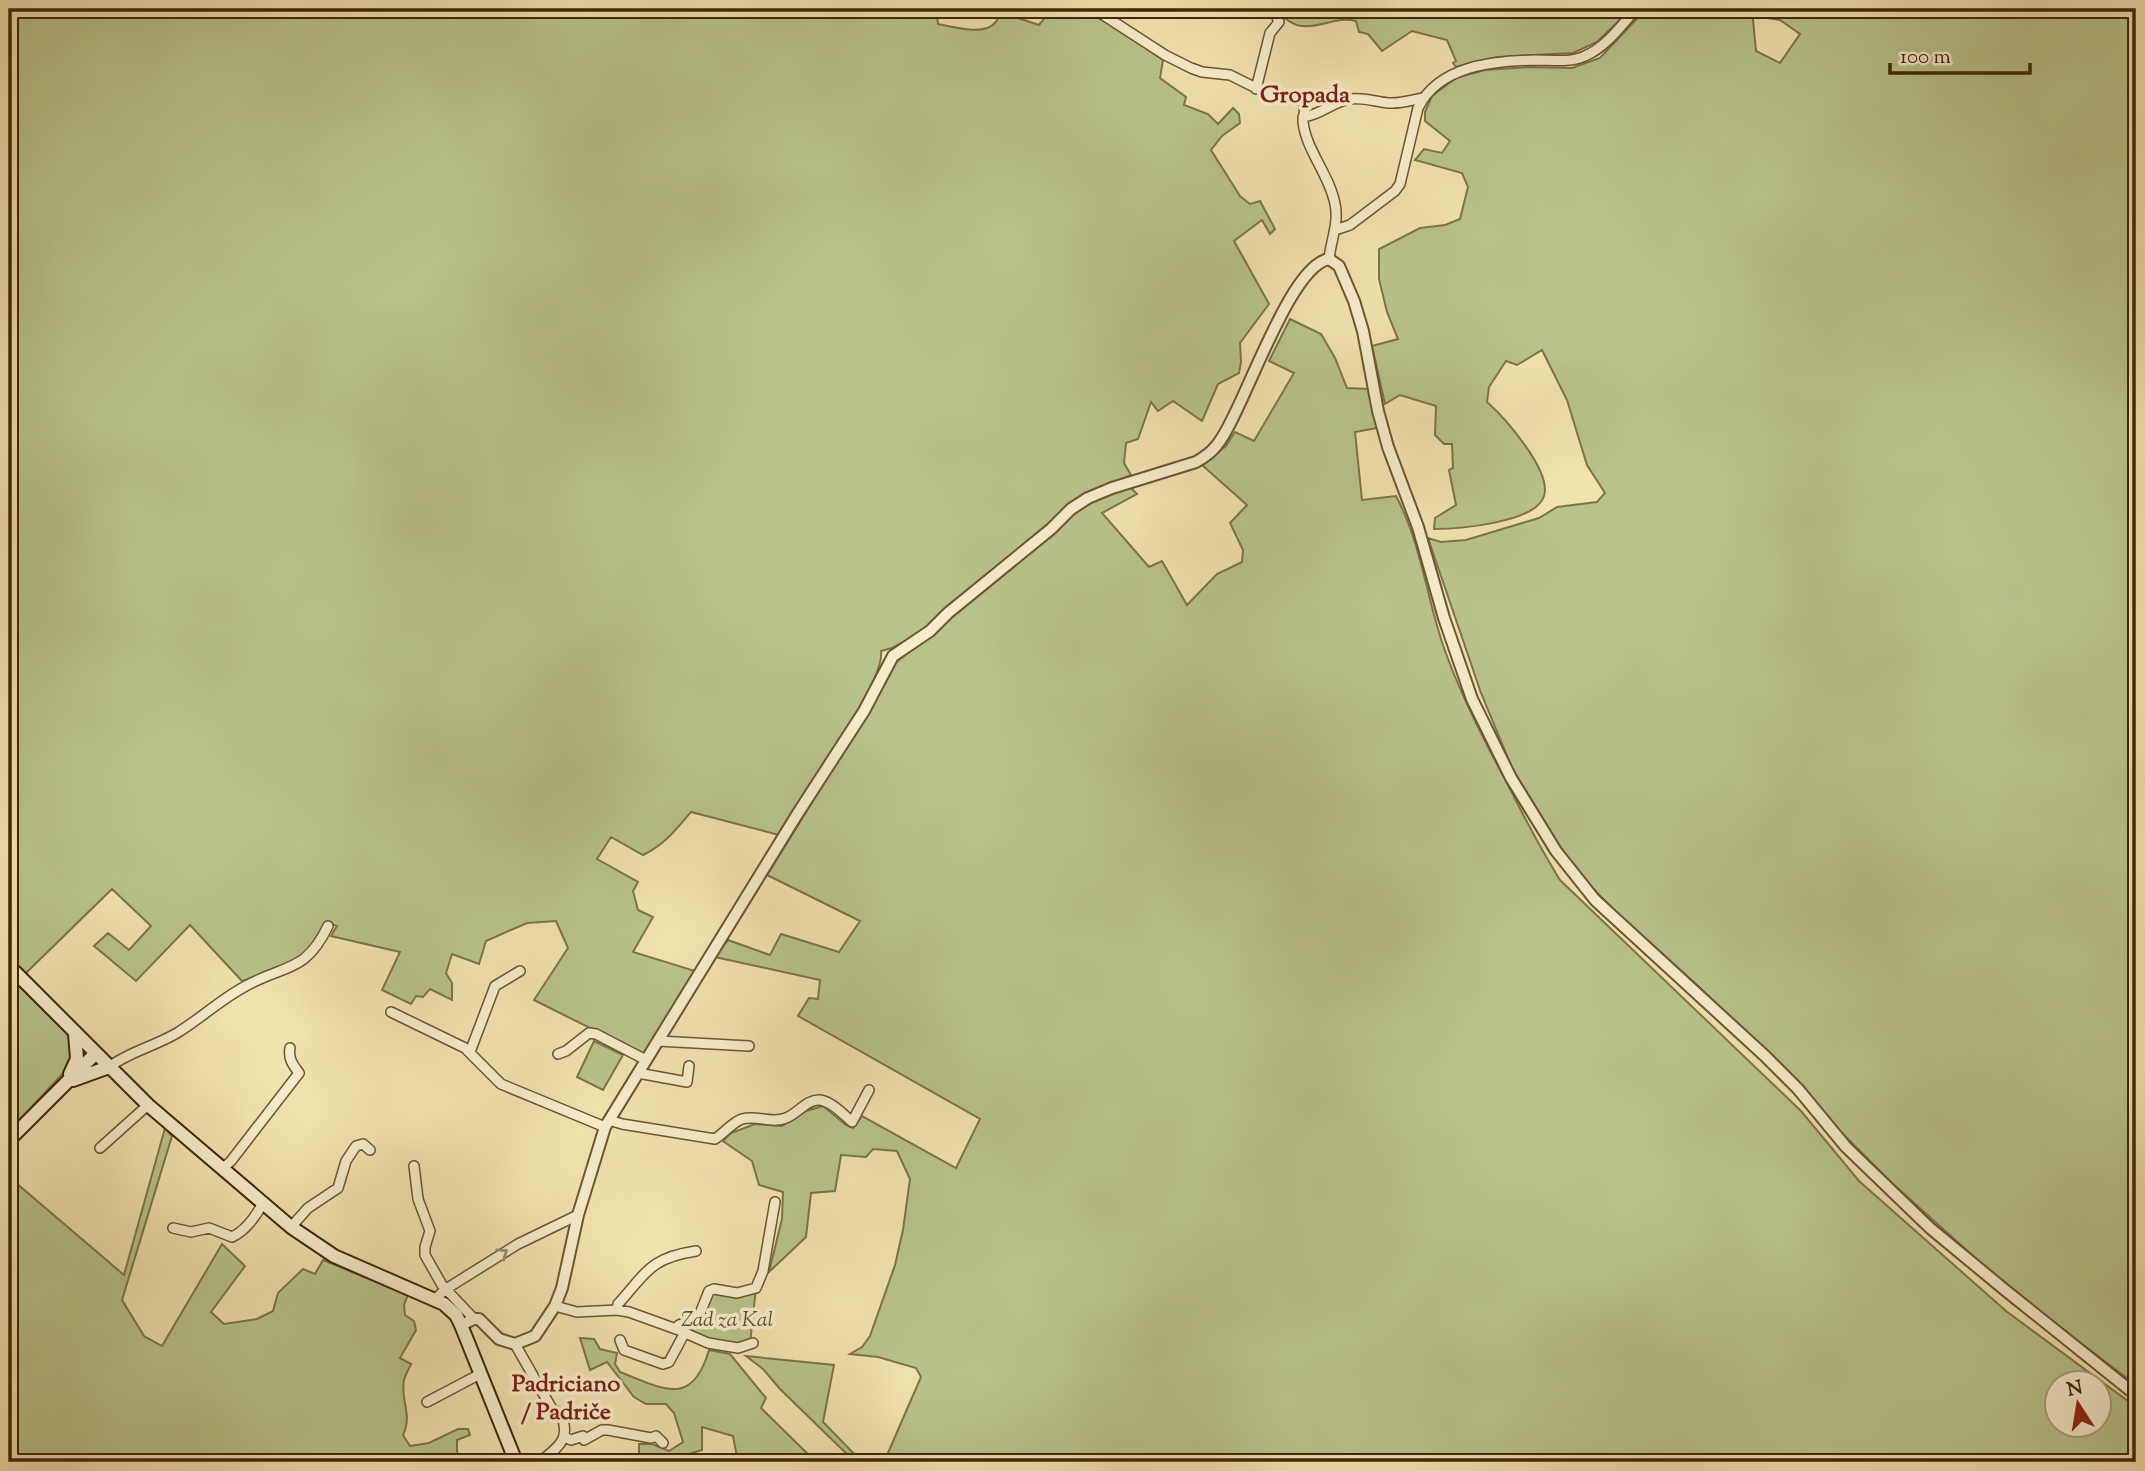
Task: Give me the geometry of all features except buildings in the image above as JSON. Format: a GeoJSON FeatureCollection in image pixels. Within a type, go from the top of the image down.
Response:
{"type":"FeatureCollection","features":[{"type":"Feature","properties":{"kind":"main road"},"geometry":{"type":"LineString","coordinates":[[9,966],[148,1105],[291,1227],[334,1256],[450,1309],[461,1325],[516,1462]]}},
{"type":"Feature","properties":{"kind":"main road"},"geometry":{"type":"LineString","coordinates":[[65,1083],[77,1059],[75,1033]]}},
{"type":"Feature","properties":{"kind":"main road"},"geometry":{"type":"LineString","coordinates":[[9,1140],[96,1053]]}},
{"type":"Feature","properties":{"kind":"main road"},"geometry":{"type":"LineString","coordinates":[[65,1083],[109,1067]]}},
{"type":"Feature","properties":{"kind":"street"},"geometry":{"type":"LineString","coordinates":[[1094,9],[1165,55],[1191,68],[1230,75],[1270,95],[1301,100],[1305,105],[1303,123],[1310,144],[1332,189],[1337,219],[1329,259]]}},
{"type":"Feature","properties":{"kind":"street"},"geometry":{"type":"LineString","coordinates":[[1256,89],[1270,33],[1279,22],[1275,13],[1268,9]]}},
{"type":"Feature","properties":{"kind":"street"},"geometry":{"type":"LineString","coordinates":[[1335,230],[1350,225],[1388,198],[1400,184],[1418,108],[1423,98],[1447,77],[1470,68],[1518,61],[1570,61],[1583,57],[1612,36],[1636,9]]}},
{"type":"Feature","properties":{"kind":"street"},"geometry":{"type":"LineString","coordinates":[[1304,117],[1350,99],[1363,98],[1391,103],[1423,98]]}},
{"type":"Feature","properties":{"kind":"street"},"geometry":{"type":"LineString","coordinates":[[414,1166],[418,1199],[430,1231],[425,1255],[446,1289],[474,1319],[486,1324],[499,1339],[515,1344],[534,1336],[555,1306],[562,1288],[578,1215],[607,1123],[864,711],[893,656],[930,631],[1079,503],[1102,491],[1205,457],[1223,435],[1300,285],[1321,260],[1329,259],[1339,266],[1354,301],[1388,447],[1418,527],[1444,618],[1472,699],[1500,757],[1556,851],[1595,900],[1765,1056],[1798,1089],[1846,1147],[1930,1228],[2136,1395]]}},
{"type":"Feature","properties":{"kind":"street"},"geometry":{"type":"LineString","coordinates":[[109,1067],[173,1035],[259,978],[297,966],[316,949],[328,926]]}},
{"type":"Feature","properties":{"kind":"street"},"geometry":{"type":"LineString","coordinates":[[470,1052],[495,986],[520,971]]}},
{"type":"Feature","properties":{"kind":"street"},"geometry":{"type":"LineString","coordinates":[[391,1012],[470,1052],[500,1084],[607,1123],[715,1139],[740,1120],[785,1119],[818,1100],[829,1104],[852,1122],[869,1090]]}},
{"type":"Feature","properties":{"kind":"street"},"geometry":{"type":"LineString","coordinates":[[558,1054],[589,1033],[646,1060]]}},
{"type":"Feature","properties":{"kind":"street"},"geometry":{"type":"LineString","coordinates":[[658,1041],[750,1045]]}},
{"type":"Feature","properties":{"kind":"street"},"geometry":{"type":"LineString","coordinates":[[222,1168],[231,1161],[299,1073],[291,1063],[289,1048]]}},
{"type":"Feature","properties":{"kind":"street"},"geometry":{"type":"LineString","coordinates":[[638,1073],[687,1082],[689,1066]]}},
{"type":"Feature","properties":{"kind":"street"},"geometry":{"type":"LineString","coordinates":[[100,1148],[148,1105]]}},
{"type":"Feature","properties":{"kind":"street"},"geometry":{"type":"LineString","coordinates":[[291,1227],[308,1208],[338,1188],[346,1161],[356,1146],[363,1144],[370,1150]]}},
{"type":"Feature","properties":{"kind":"street"},"geometry":{"type":"LineString","coordinates":[[620,1340],[624,1350],[663,1364],[669,1362],[680,1331],[678,1325],[699,1316],[709,1291],[714,1289],[737,1293],[756,1288],[763,1271],[775,1202]]}},
{"type":"Feature","properties":{"kind":"street"},"geometry":{"type":"LineString","coordinates":[[173,1228],[191,1232],[209,1228],[232,1237],[239,1234],[263,1203]]}},
{"type":"Feature","properties":{"kind":"street"},"geometry":{"type":"LineString","coordinates":[[435,1300],[446,1289],[518,1244],[578,1215]]}},
{"type":"Feature","properties":{"kind":"street"},"geometry":{"type":"LineString","coordinates":[[617,1310],[618,1304],[651,1266],[679,1254],[696,1251]]}},
{"type":"Feature","properties":{"kind":"street"},"geometry":{"type":"LineString","coordinates":[[555,1306],[577,1312],[617,1310],[641,1315],[708,1343],[738,1348],[753,1343]]}},
{"type":"Feature","properties":{"kind":"street"},"geometry":{"type":"LineString","coordinates":[[461,1325],[474,1319]]}},
{"type":"Feature","properties":{"kind":"street"},"geometry":{"type":"LineString","coordinates":[[515,1344],[552,1409],[561,1414],[566,1428],[565,1437],[540,1462]]}},
{"type":"Feature","properties":{"kind":"street"},"geometry":{"type":"LineString","coordinates":[[427,1402],[480,1374]]}},
{"type":"Feature","properties":{"kind":"street"},"geometry":{"type":"LineString","coordinates":[[565,1437],[572,1440],[583,1436],[584,1440],[602,1430],[608,1430],[651,1438],[656,1436],[663,1443]]}},
{"type":"Feature","properties":{"kind":"green space"},"geometry":{"type":"Polygon","coordinates":[[[9,9],[936,9],[938,24],[976,30],[990,27],[996,22],[1000,12],[1039,25],[1052,9],[1075,9],[1105,20],[1163,60],[1160,78],[1186,97],[1184,105],[1208,114],[1218,124],[1233,108],[1239,114],[1240,123],[1222,136],[1211,150],[1240,196],[1250,204],[1260,201],[1275,229],[1270,234],[1262,220],[1234,241],[1269,304],[1240,343],[1239,373],[1218,384],[1202,421],[1173,401],[1158,411],[1151,402],[1138,439],[1126,443],[1124,463],[1131,475],[1084,495],[924,631],[881,651],[879,666],[856,714],[779,835],[691,812],[663,842],[643,855],[611,837],[597,859],[638,882],[633,891],[638,910],[653,917],[633,952],[695,971],[645,1053],[640,1053],[534,1000],[568,948],[556,921],[527,923],[486,941],[479,964],[452,954],[446,973],[452,983],[452,1000],[430,989],[423,997],[416,996],[411,1004],[382,990],[400,952],[331,936],[337,926],[326,922],[320,936],[303,955],[281,968],[242,981],[190,925],[136,981],[94,946],[108,933],[129,950],[151,926],[112,889],[25,974],[9,957],[9,9]]]}},
{"type":"Feature","properties":{"kind":"green space"},"geometry":{"type":"Polygon","coordinates":[[[1273,9],[1631,9],[1597,42],[1573,53],[1498,57],[1456,67],[1447,40],[1412,31],[1382,51],[1368,34],[1359,32],[1356,21],[1342,20],[1299,26],[1273,9]]]}},
{"type":"Feature","properties":{"kind":"green space"},"geometry":{"type":"Polygon","coordinates":[[[1646,9],[1752,9],[1756,51],[1780,63],[1800,34],[1780,20],[1760,17],[1761,9],[2136,9],[2136,1385],[2011,1290],[1893,1184],[1832,1123],[1798,1081],[1612,908],[1573,868],[1512,768],[1481,693],[1428,538],[1441,542],[1466,540],[1539,518],[1557,507],[1597,502],[1605,493],[1587,465],[1567,400],[1542,350],[1517,365],[1506,361],[1489,387],[1487,402],[1515,432],[1534,459],[1545,485],[1544,496],[1538,505],[1527,513],[1512,518],[1477,526],[1434,529],[1435,518],[1456,505],[1449,470],[1453,468],[1452,444],[1444,444],[1435,435],[1436,406],[1400,395],[1385,404],[1372,346],[1398,339],[1387,312],[1379,279],[1379,249],[1420,228],[1445,225],[1460,219],[1468,187],[1462,173],[1415,160],[1424,149],[1442,153],[1450,141],[1425,121],[1425,112],[1432,96],[1456,78],[1485,70],[1572,68],[1600,58],[1646,9]]]}},
{"type":"Feature","properties":{"kind":"green space"},"geometry":{"type":"Polygon","coordinates":[[[1290,319],[1321,334],[1335,358],[1347,388],[1369,389],[1377,428],[1355,432],[1362,500],[1396,496],[1412,532],[1437,626],[1456,680],[1488,748],[1560,880],[1801,1111],[1859,1181],[2006,1311],[2086,1370],[2044,1370],[2044,1440],[2114,1440],[2114,1391],[2136,1407],[2136,1462],[884,1462],[921,1377],[916,1368],[878,1357],[850,1354],[862,1347],[870,1336],[895,1265],[910,1179],[897,1151],[873,1149],[866,1157],[841,1155],[835,1191],[811,1193],[806,1237],[769,1272],[782,1219],[783,1192],[759,1185],[752,1161],[723,1141],[731,1133],[755,1124],[782,1126],[806,1111],[823,1106],[846,1125],[853,1128],[862,1116],[956,1168],[980,1119],[798,1016],[809,998],[818,999],[820,980],[715,957],[728,940],[770,955],[781,934],[839,952],[860,921],[767,875],[873,704],[895,663],[1074,512],[1100,496],[1130,487],[1137,494],[1102,513],[1149,567],[1162,561],[1187,605],[1217,574],[1242,562],[1243,550],[1230,523],[1247,505],[1202,465],[1226,446],[1235,432],[1254,441],[1294,373],[1269,361],[1290,319]]]}},
{"type":"Feature","properties":{"kind":"green space"},"geometry":{"type":"Polygon","coordinates":[[[9,973],[65,1030],[70,1040],[71,1058],[68,1068],[9,1131],[9,973]]]}},
{"type":"Feature","properties":{"kind":"green space"},"geometry":{"type":"Polygon","coordinates":[[[594,1041],[623,1055],[603,1090],[577,1077],[594,1041]]]}},
{"type":"Feature","properties":{"kind":"green space"},"geometry":{"type":"Polygon","coordinates":[[[165,1128],[172,1136],[122,1300],[144,1336],[162,1346],[222,1244],[245,1266],[211,1312],[224,1324],[257,1319],[273,1311],[278,1293],[303,1269],[315,1274],[323,1260],[408,1295],[404,1305],[405,1315],[414,1321],[416,1330],[400,1358],[411,1364],[403,1388],[407,1420],[403,1435],[410,1446],[429,1443],[458,1429],[468,1429],[470,1435],[457,1440],[461,1462],[9,1462],[9,1177],[124,1275],[165,1128]]]}},
{"type":"Feature","properties":{"kind":"green space","name":"Zad za Kal"},"geometry":{"type":"Polygon","coordinates":[[[756,1288],[750,1344],[708,1343],[679,1325],[693,1320],[709,1291],[756,1288]]]}},
{"type":"Feature","properties":{"kind":"green space"},"geometry":{"type":"Polygon","coordinates":[[[580,1338],[594,1339],[600,1349],[617,1353],[615,1364],[620,1372],[663,1388],[685,1387],[694,1380],[709,1350],[730,1354],[766,1398],[761,1408],[816,1462],[738,1462],[733,1436],[702,1427],[702,1450],[679,1457],[679,1462],[639,1462],[639,1444],[652,1444],[669,1451],[683,1442],[674,1413],[666,1404],[646,1404],[634,1397],[607,1362],[590,1370],[580,1338]]]}},
{"type":"Feature","properties":{"kind":"green space"},"geometry":{"type":"Polygon","coordinates":[[[746,1356],[834,1365],[823,1422],[862,1462],[855,1462],[763,1369],[746,1356]]]}},
{"type":"Feature","properties":{"kind":"district","name":"Gropada"},"geometry":{"type":"Point","coordinates":[1305,94]}},
{"type":"Feature","properties":{"kind":"district","name":"Padriciano / Padriče"},"geometry":{"type":"Point","coordinates":[566,1397]}}]}
